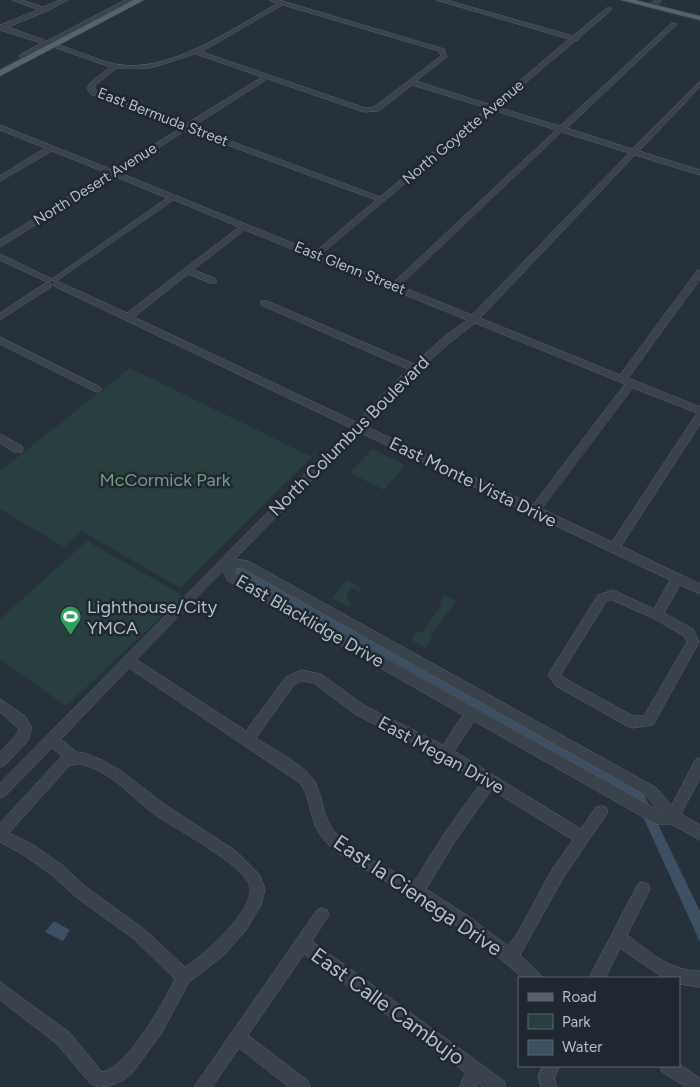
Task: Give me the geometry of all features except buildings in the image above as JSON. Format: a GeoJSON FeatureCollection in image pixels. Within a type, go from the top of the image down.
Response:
{"type":"FeatureCollection","features":[{"type":"Feature","properties":{"kind":"main road"},"geometry":{"type":"LineString","coordinates":[[0,72],[28,58],[49,44],[140,0]]}},
{"type":"Feature","properties":{"kind":"main road"},"geometry":{"type":"LineString","coordinates":[[625,0],[700,17]]}},
{"type":"Feature","properties":{"kind":"main road"},"geometry":{"type":"LineString","coordinates":[[636,0],[656,2],[700,17]]}},
{"type":"Feature","properties":{"kind":"street"},"geometry":{"type":"LineString","coordinates":[[16,0],[45,10]]}},
{"type":"Feature","properties":{"kind":"street"},"geometry":{"type":"LineString","coordinates":[[0,27],[45,10],[65,0]]}},
{"type":"Feature","properties":{"kind":"street"},"geometry":{"type":"LineString","coordinates":[[49,44],[130,0]]}},
{"type":"Feature","properties":{"kind":"street"},"geometry":{"type":"LineString","coordinates":[[196,52],[364,110],[376,108],[445,56],[442,50],[272,0]]}},
{"type":"Feature","properties":{"kind":"street"},"geometry":{"type":"LineString","coordinates":[[439,0],[576,39]]}},
{"type":"Feature","properties":{"kind":"street","name":"East Bermuda Street"},"geometry":{"type":"LineString","coordinates":[[283,3],[196,52],[150,66],[115,66],[92,84],[91,89],[95,93],[186,128],[382,200]]}},
{"type":"Feature","properties":{"kind":"street","name":"North Goyette Avenue"},"geometry":{"type":"LineString","coordinates":[[317,254],[576,39],[609,8]]}},
{"type":"Feature","properties":{"kind":"street"},"geometry":{"type":"LineString","coordinates":[[395,286],[674,24]]}},
{"type":"Feature","properties":{"kind":"street"},"geometry":{"type":"LineString","coordinates":[[0,27],[115,66]]}},
{"type":"Feature","properties":{"kind":"street","name":"North Desert Avenue"},"geometry":{"type":"LineString","coordinates":[[0,244],[267,77]]}},
{"type":"Feature","properties":{"kind":"street"},"geometry":{"type":"LineString","coordinates":[[411,82],[700,173]]}},
{"type":"Feature","properties":{"kind":"street","name":"North Columbus Boulevard"},"geometry":{"type":"LineString","coordinates":[[0,792],[415,368],[448,338],[474,319],[633,152],[698,88]]}},
{"type":"Feature","properties":{"kind":"street","name":"East Glenn Street"},"geometry":{"type":"LineString","coordinates":[[0,127],[700,411]]}},
{"type":"Feature","properties":{"kind":"street"},"geometry":{"type":"LineString","coordinates":[[0,178],[51,148]]}},
{"type":"Feature","properties":{"kind":"street"},"geometry":{"type":"LineString","coordinates":[[0,317],[173,197]]}},
{"type":"Feature","properties":{"kind":"street"},"geometry":{"type":"LineString","coordinates":[[128,317],[245,226]]}},
{"type":"Feature","properties":{"kind":"street","name":"East Monte Vista Drive"},"geometry":{"type":"LineString","coordinates":[[0,257],[700,589]]}},
{"type":"Feature","properties":{"kind":"street"},"geometry":{"type":"LineString","coordinates":[[188,270],[213,281]]}},
{"type":"Feature","properties":{"kind":"street"},"geometry":{"type":"LineString","coordinates":[[535,511],[627,381],[700,273]]}},
{"type":"Feature","properties":{"kind":"street"},"geometry":{"type":"LineString","coordinates":[[264,303],[415,368]]}},
{"type":"Feature","properties":{"kind":"street"},"geometry":{"type":"LineString","coordinates":[[0,340],[96,389]]}},
{"type":"Feature","properties":{"kind":"street"},"geometry":{"type":"LineString","coordinates":[[614,549],[700,416]]}},
{"type":"Feature","properties":{"kind":"street"},"geometry":{"type":"LineString","coordinates":[[0,438],[18,449]]}},
{"type":"Feature","properties":{"kind":"street","name":"East Blacklidge Drive"},"geometry":{"type":"LineString","coordinates":[[224,563],[232,578],[471,714],[657,817],[673,817]]}},
{"type":"Feature","properties":{"kind":"street","name":"East Blacklidge Drive"},"geometry":{"type":"LineString","coordinates":[[224,563],[244,564],[650,791],[673,817],[700,833]]}},
{"type":"Feature","properties":{"kind":"street"},"geometry":{"type":"LineString","coordinates":[[656,615],[677,579]]}},
{"type":"Feature","properties":{"kind":"street"},"geometry":{"type":"LineString","coordinates":[[613,595],[656,615],[689,632],[693,642],[648,721],[632,722],[560,682],[554,675],[602,598],[613,595]]}},
{"type":"Feature","properties":{"kind":"street","name":"East la Cienega Drive"},"geometry":{"type":"LineString","coordinates":[[128,661],[279,758],[306,780],[314,797],[322,829],[334,841],[380,873],[440,906],[510,956],[533,977]]}},
{"type":"Feature","properties":{"kind":"street","name":"East Megan Drive"},"geometry":{"type":"LineString","coordinates":[[248,738],[290,681],[301,675],[317,678],[360,710],[445,753],[582,838]]}},
{"type":"Feature","properties":{"kind":"street"},"geometry":{"type":"LineString","coordinates":[[0,705],[20,720],[26,728],[22,738],[0,761]]}},
{"type":"Feature","properties":{"kind":"street"},"geometry":{"type":"LineString","coordinates":[[445,753],[471,714]]}},
{"type":"Feature","properties":{"kind":"street"},"geometry":{"type":"LineString","coordinates":[[52,739],[73,758]]}},
{"type":"Feature","properties":{"kind":"street"},"geometry":{"type":"LineString","coordinates":[[1,992],[63,1038],[97,1078],[102,1080],[122,1073],[178,994],[184,977],[206,963],[228,940],[255,904],[258,891],[254,879],[214,843],[161,810],[115,774],[88,760],[73,758],[65,761],[0,834],[27,849],[57,870],[81,892],[139,934],[184,977]]}},
{"type":"Feature","properties":{"kind":"street"},"geometry":{"type":"LineString","coordinates":[[673,817],[700,764]]}},
{"type":"Feature","properties":{"kind":"street"},"geometry":{"type":"LineString","coordinates":[[417,892],[430,866],[459,822],[490,782]]}},
{"type":"Feature","properties":{"kind":"street"},"geometry":{"type":"LineString","coordinates":[[510,956],[522,939],[558,873],[601,812]]}},
{"type":"Feature","properties":{"kind":"street"},"geometry":{"type":"LineString","coordinates":[[598,977],[642,890]]}},
{"type":"Feature","properties":{"kind":"street"},"geometry":{"type":"LineString","coordinates":[[202,1087],[322,915]]}},
{"type":"Feature","properties":{"kind":"street"},"geometry":{"type":"LineString","coordinates":[[618,938],[672,974],[688,980],[700,979]]}},
{"type":"Feature","properties":{"kind":"street","name":"East Calle Cambujo"},"geometry":{"type":"LineString","coordinates":[[302,943],[498,1087]]}},
{"type":"Feature","properties":{"kind":"street"},"geometry":{"type":"LineString","coordinates":[[237,1037],[302,1087]]}},
{"type":"Feature","properties":{"kind":"street"},"geometry":{"type":"LineString","coordinates":[[549,1087],[546,1078],[552,1067]]}},
{"type":"Feature","properties":{"kind":"street"},"geometry":{"type":"LineString","coordinates":[[670,1067],[700,1087]]}},
{"type":"Feature","properties":{"kind":"street"},"geometry":{"type":"LineString","coordinates":[[467,1087],[476,1071]]}},
{"type":"Feature","properties":{"kind":"green space","name":"McCormick Park"},"geometry":{"type":"Polygon","coordinates":[[[130,368],[312,457],[180,588],[82,531],[64,547],[0,509],[0,471],[130,368]]]}},
{"type":"Feature","properties":{"kind":"green space"},"geometry":{"type":"Polygon","coordinates":[[[372,449],[405,465],[384,490],[350,473],[372,449]]]}},
{"type":"Feature","properties":{"kind":"green space","name":"Lighthouse/City YMCA"},"geometry":{"type":"Polygon","coordinates":[[[87,541],[184,596],[66,706],[0,659],[0,619],[87,541]]]}},
{"type":"Feature","properties":{"kind":"green space"},"geometry":{"type":"Polygon","coordinates":[[[347,580],[362,588],[359,592],[352,588],[346,595],[352,605],[350,607],[332,598],[347,580]]]}},
{"type":"Feature","properties":{"kind":"green space"},"geometry":{"type":"Polygon","coordinates":[[[445,595],[456,601],[430,637],[432,638],[425,648],[411,640],[418,631],[421,633],[442,605],[440,603],[445,595]]]}},
{"type":"Feature","properties":{"kind":"water"},"geometry":{"type":"Polygon","coordinates":[[[240,565],[643,793],[700,911],[700,942],[644,819],[627,793],[233,572],[240,565]]]}},
{"type":"Feature","properties":{"kind":"water"},"geometry":{"type":"Polygon","coordinates":[[[54,921],[70,930],[63,941],[45,932],[54,921]]]}},
{"type":"Feature","properties":{"kind":"place","name":"Lighthouse/City YMCA"},"geometry":{"type":"Point","coordinates":[71,636]}}]}
